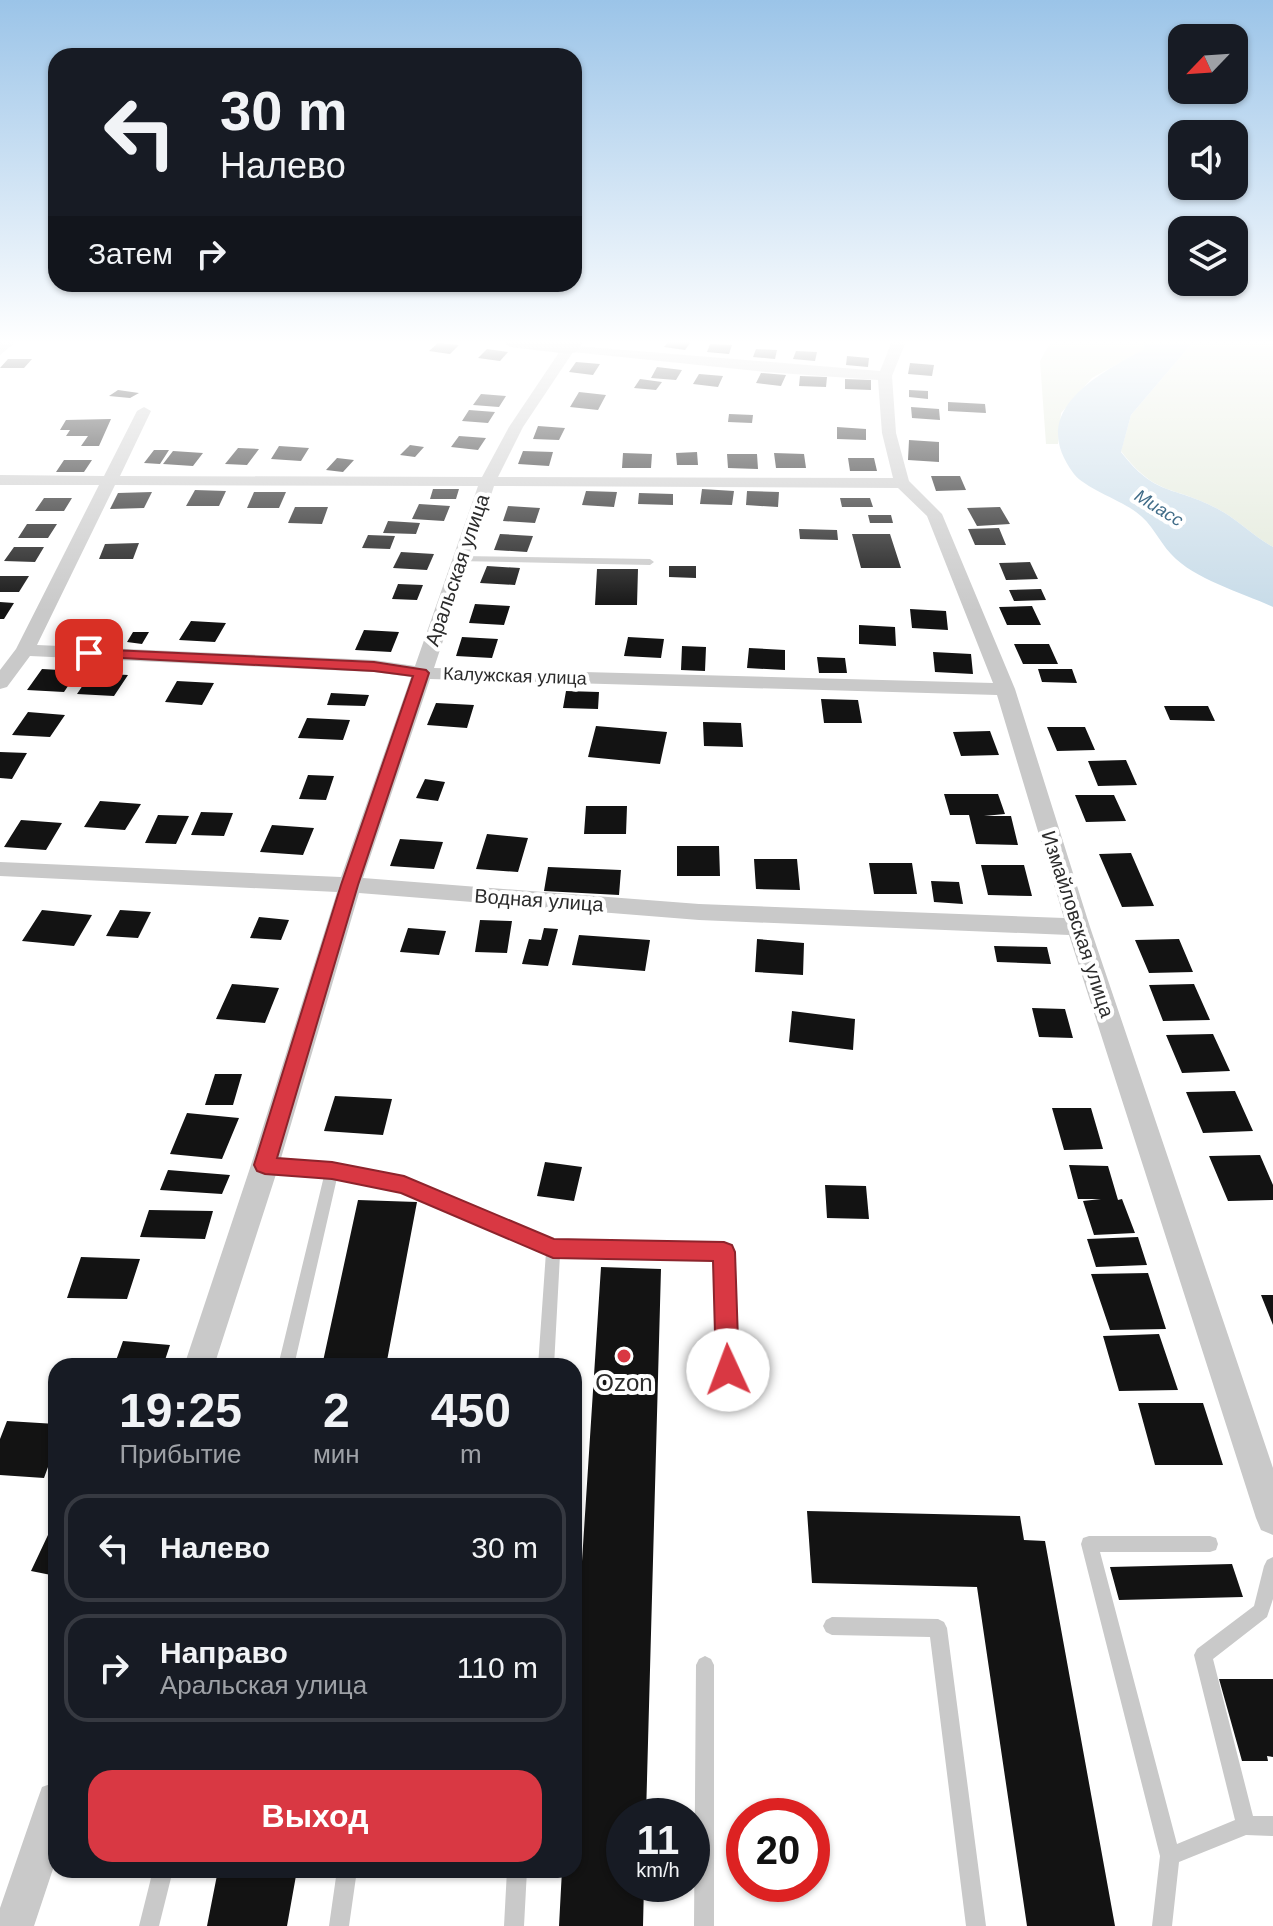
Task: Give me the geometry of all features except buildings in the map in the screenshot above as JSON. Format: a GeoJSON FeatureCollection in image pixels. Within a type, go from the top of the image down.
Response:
{"type":"FeatureCollection","features":[{"type":"Feature","properties":{"kind":"street"},"geometry":{"type":"LineString","coordinates":[[0,683],[25,650],[134,431]]}},
{"type":"Feature","properties":{"kind":"street","name":"Аральская улица"},"geometry":{"type":"LineString","coordinates":[[202,1358],[265,1165],[350,885],[421,673],[487,483],[514,431]]}},
{"type":"Feature","properties":{"kind":"street"},"geometry":{"type":"LineString","coordinates":[[0,480],[902,483],[889,431]]}},
{"type":"Feature","properties":{"kind":"street","name":"Измайловская улица"},"geometry":{"type":"LineString","coordinates":[[902,483],[934,514],[1005,689],[1078,927],[1273,1518]]}},
{"type":"Feature","properties":{"kind":"street","name":"Калужская улица"},"geometry":{"type":"LineString","coordinates":[[25,650],[374,666],[421,673],[1005,689]]}},
{"type":"Feature","properties":{"kind":"street","name":"Водная улица"},"geometry":{"type":"LineString","coordinates":[[0,869],[350,885],[699,912],[1078,927]]}},
{"type":"Feature","properties":{"kind":"street"},"geometry":{"type":"LineString","coordinates":[[14,1926],[48,1825]]}},
{"type":"Feature","properties":{"kind":"lane"},"geometry":{"type":"LineString","coordinates":[[460,559],[650,562]]}},
{"type":"Feature","properties":{"kind":"lane"},"geometry":{"type":"LineString","coordinates":[[265,1165],[332,1171],[404,1185],[553,1249],[724,1252],[728,1370]]}},
{"type":"Feature","properties":{"kind":"lane"},"geometry":{"type":"LineString","coordinates":[[288,1358],[332,1171]]}},
{"type":"Feature","properties":{"kind":"lane"},"geometry":{"type":"LineString","coordinates":[[546,1358],[553,1249]]}},
{"type":"Feature","properties":{"kind":"lane"},"geometry":{"type":"LineString","coordinates":[[1162,1926],[1170,1856],[1089,1544],[1210,1544]]}},
{"type":"Feature","properties":{"kind":"lane"},"geometry":{"type":"LineString","coordinates":[[1246,1825],[1203,1655],[1267,1613],[1273,1566]]}},
{"type":"Feature","properties":{"kind":"lane"},"geometry":{"type":"LineString","coordinates":[[832,1626],[938,1628],[976,1926]]}},
{"type":"Feature","properties":{"kind":"lane"},"geometry":{"type":"LineString","coordinates":[[704,1926],[705,1665]]}},
{"type":"Feature","properties":{"kind":"lane"},"geometry":{"type":"LineString","coordinates":[[1170,1856],[1246,1825],[1273,1826]]}},
{"type":"Feature","properties":{"kind":"lane"},"geometry":{"type":"LineString","coordinates":[[149,1926],[161,1878]]}},
{"type":"Feature","properties":{"kind":"lane"},"geometry":{"type":"LineString","coordinates":[[339,1926],[346,1878]]}},
{"type":"Feature","properties":{"kind":"lane"},"geometry":{"type":"LineString","coordinates":[[514,1926],[517,1878]]}},
{"type":"Feature","properties":{"kind":"green space"},"geometry":{"type":"Polygon","coordinates":[[[1045,431],[1059,431],[1058,444],[1046,444],[1045,431]]]}},
{"type":"Feature","properties":{"kind":"green space"},"geometry":{"type":"Polygon","coordinates":[[[1127,431],[1273,431],[1273,547],[1216,508],[1155,483],[1133,466],[1121,451],[1127,431]]]}},
{"type":"Feature","properties":{"kind":"water","name":"Миасс"},"geometry":{"type":"Polygon","coordinates":[[[1127,431],[1121,452],[1144,476],[1165,488],[1216,508],[1273,547],[1273,607],[1205,578],[1181,563],[1166,549],[1142,516],[1074,474],[1061,452],[1058,432],[1127,431]]]}},
{"type":"Feature","properties":{"kind":"place","name":"Ozon"},"geometry":{"type":"Point","coordinates":[624,1356]}},
{"type":"Feature","properties":{"kind":"route"},"geometry":{"type":"LineString","coordinates":[[89,653],[374,666],[421,673],[350,885],[265,1165],[332,1171],[404,1185],[553,1249],[724,1252],[728,1370]]}}]}
